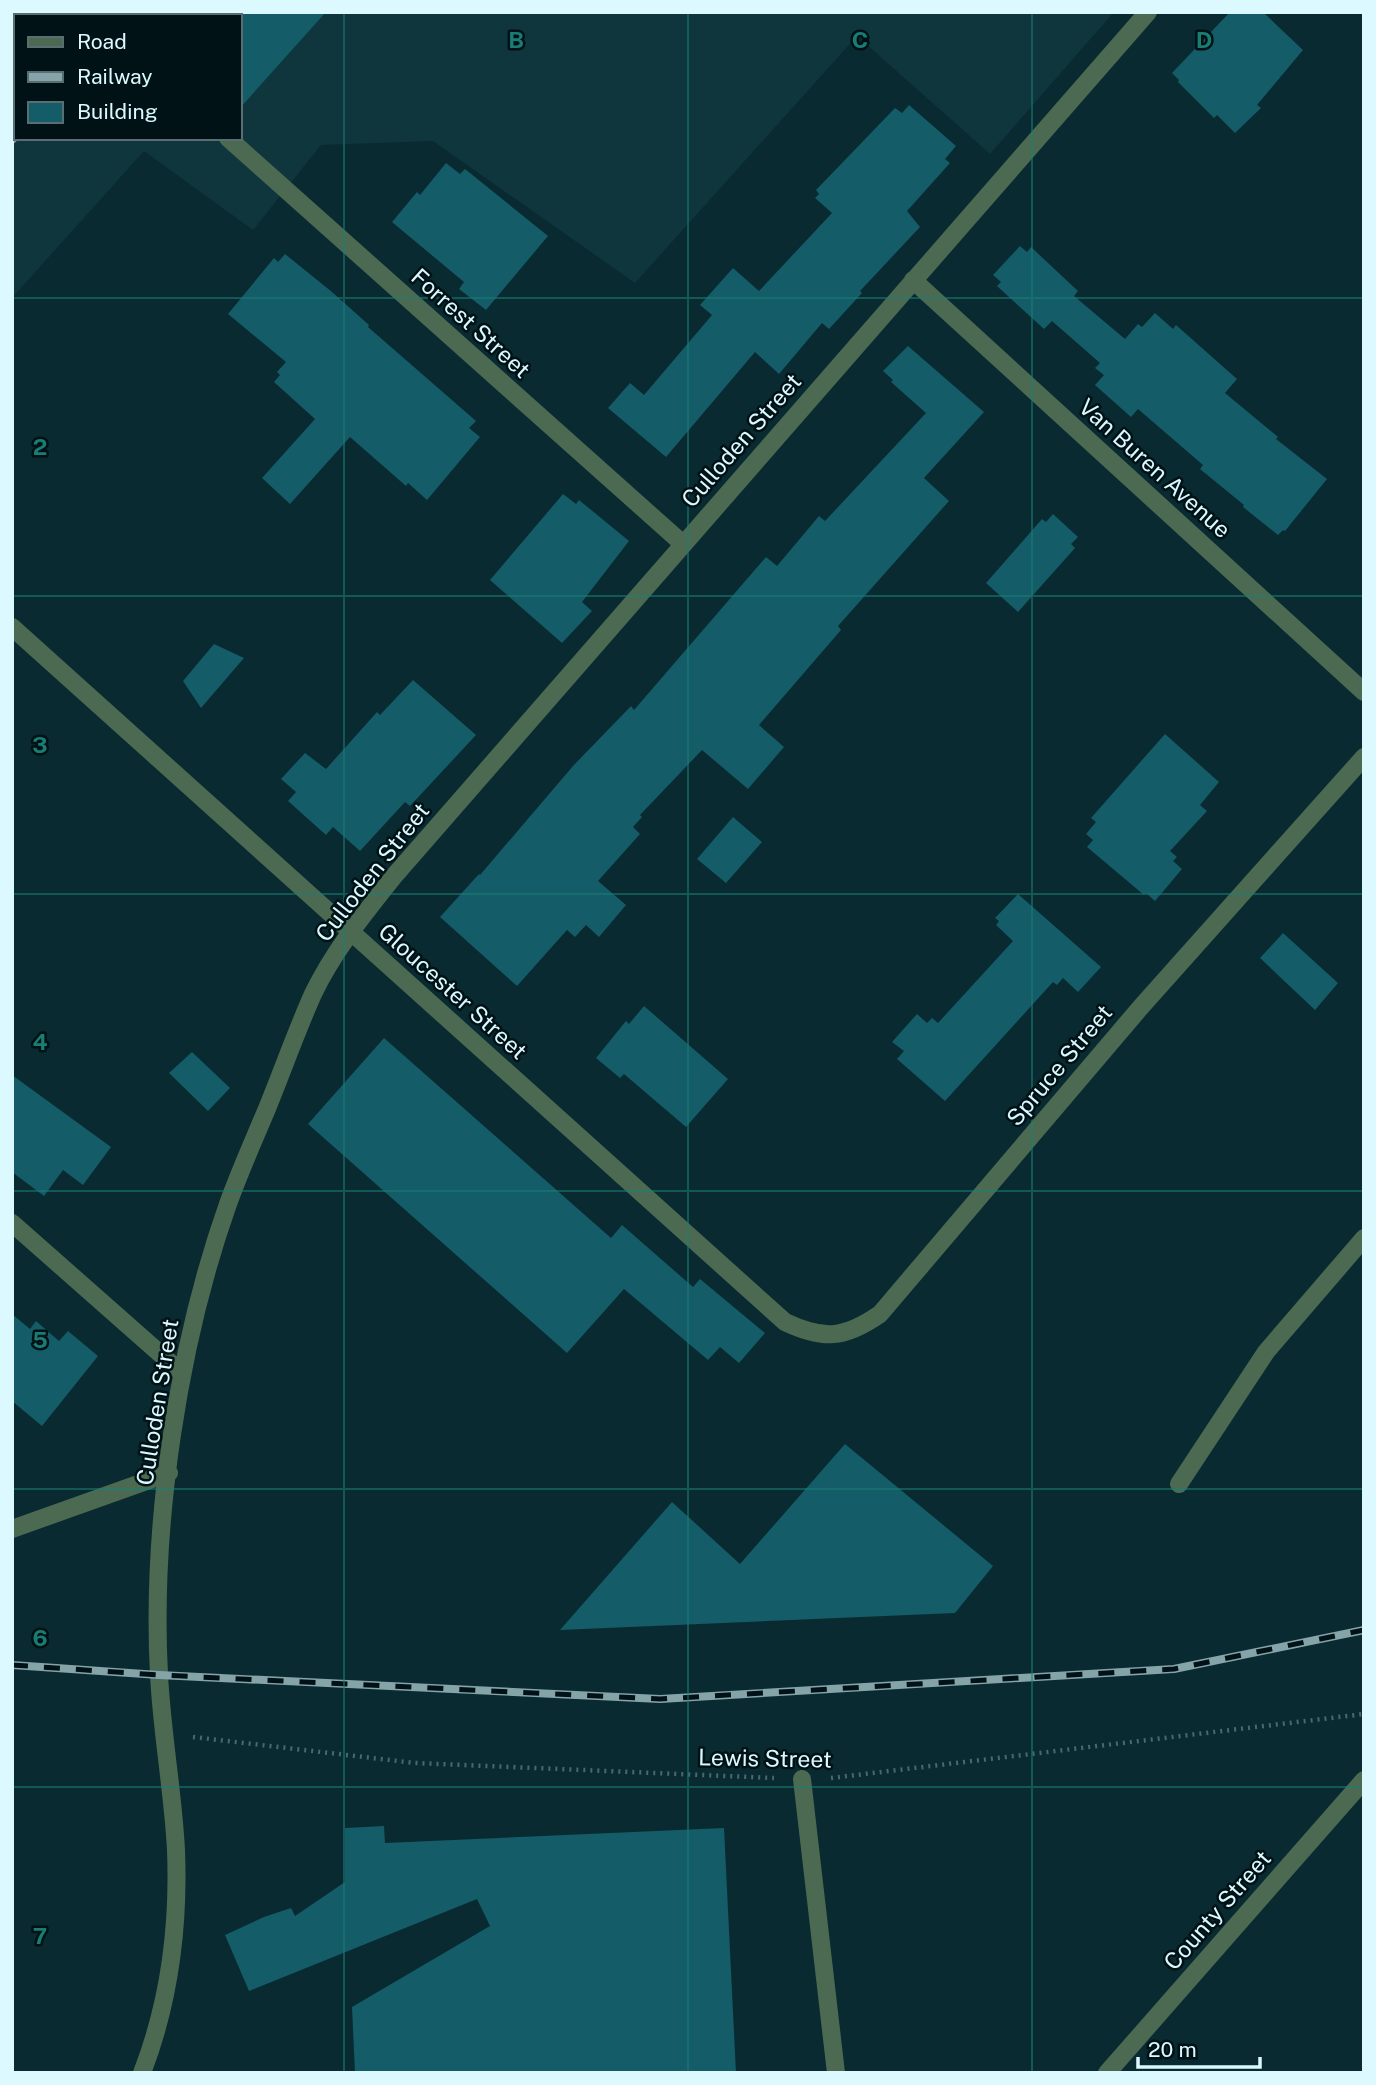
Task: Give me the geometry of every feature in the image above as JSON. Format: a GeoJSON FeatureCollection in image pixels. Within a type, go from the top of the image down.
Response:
{"type":"FeatureCollection","features":[{"type":"Feature","properties":{"kind":"street","name":"Culloden Street"},"geometry":{"type":"LineString","coordinates":[[142,2073],[153,2044],[169,1970],[176,1894],[176,1849],[159,1675],[158,1589],[182,1373],[201,1294],[228,1205],[314,992],[350,931],[395,875],[1148,12]]}},
{"type":"Feature","properties":{"kind":"street","name":"Forrest Street"},"geometry":{"type":"LineString","coordinates":[[230,140],[683,544]]}},
{"type":"Feature","properties":{"kind":"street","name":"Van Buren Avenue"},"geometry":{"type":"LineString","coordinates":[[913,280],[1364,692]]}},
{"type":"Feature","properties":{"kind":"street","name":"Gloucester Street"},"geometry":{"type":"LineString","coordinates":[[12,627],[767,1306]]}},
{"type":"Feature","properties":{"kind":"street","name":"Spruce Street"},"geometry":{"type":"LineString","coordinates":[[767,1306],[785,1322],[809,1334],[836,1335],[862,1326],[880,1314],[1140,1008],[1364,757]]}},
{"type":"Feature","properties":{"kind":"street"},"geometry":{"type":"LineString","coordinates":[[12,1223],[182,1373]]}},
{"type":"Feature","properties":{"kind":"street"},"geometry":{"type":"LineString","coordinates":[[1179,1484],[1266,1352],[1364,1238]]}},
{"type":"Feature","properties":{"kind":"street"},"geometry":{"type":"LineString","coordinates":[[12,1529],[169,1473]]}},
{"type":"Feature","properties":{"kind":"street"},"geometry":{"type":"LineString","coordinates":[[802,1779],[836,2073]]}},
{"type":"Feature","properties":{"kind":"street","name":"County Street"},"geometry":{"type":"LineString","coordinates":[[1107,2073],[1364,1780]]}},
{"type":"Feature","properties":{"kind":"path","name":"Lewis Street"},"geometry":{"type":"LineString","coordinates":[[164,1733],[415,1763],[821,1780],[1364,1714]]}},
{"type":"Feature","properties":{"kind":"shaded area"},"geometry":{"type":"Polygon","coordinates":[[[12,12],[1114,12],[990,154],[857,36],[635,283],[433,141],[321,145],[253,230],[144,151],[12,298],[12,12]]]}},
{"type":"Feature","properties":{"kind":"building"},"geometry":{"type":"Polygon","coordinates":[[[326,12],[242,106],[242,14],[326,12]]]}},
{"type":"Feature","properties":{"kind":"building"},"geometry":{"type":"Polygon","coordinates":[[[1230,12],[1263,12],[1303,50],[1257,105],[1261,108],[1235,133],[1217,115],[1214,118],[1172,73],[1230,12]]]}},
{"type":"Feature","properties":{"kind":"building"},"geometry":{"type":"Polygon","coordinates":[[[909,105],[956,146],[945,159],[950,163],[907,211],[920,227],[860,291],[862,293],[829,329],[822,323],[779,374],[755,352],[666,457],[608,408],[630,383],[644,395],[712,315],[700,305],[733,268],[759,291],[832,213],[815,198],[819,194],[816,190],[895,108],[902,113],[909,105]]]}},
{"type":"Feature","properties":{"kind":"building"},"geometry":{"type":"Polygon","coordinates":[[[446,163],[460,174],[465,169],[548,236],[486,310],[459,289],[464,282],[392,222],[417,192],[420,195],[446,163]]]}},
{"type":"Feature","properties":{"kind":"building"},"geometry":{"type":"Polygon","coordinates":[[[1020,246],[1027,252],[1031,247],[1078,291],[1074,296],[1125,339],[1138,324],[1142,327],[1155,313],[1173,329],[1176,325],[1237,379],[1225,393],[1278,437],[1276,439],[1327,479],[1285,531],[1278,535],[1243,507],[1244,505],[1200,469],[1203,465],[1138,409],[1131,417],[1095,385],[1104,375],[1095,368],[1100,363],[1052,321],[1044,329],[997,286],[1001,282],[993,275],[1020,246]]]}},
{"type":"Feature","properties":{"kind":"building"},"geometry":{"type":"Polygon","coordinates":[[[285,254],[332,292],[476,421],[469,428],[480,437],[427,500],[408,483],[406,486],[350,437],[290,504],[262,478],[315,419],[274,382],[280,375],[277,372],[286,362],[228,314],[274,258],[278,262],[285,254]]]}},
{"type":"Feature","properties":{"kind":"building"},"geometry":{"type":"Polygon","coordinates":[[[908,346],[984,412],[924,478],[949,501],[838,626],[841,630],[759,725],[784,747],[748,789],[702,750],[640,815],[642,817],[633,827],[640,834],[598,881],[626,905],[599,937],[586,925],[575,937],[567,930],[517,986],[440,917],[480,875],[573,766],[631,706],[634,710],[766,557],[777,566],[819,516],[825,521],[926,413],[891,382],[893,380],[883,371],[908,346]]]}},
{"type":"Feature","properties":{"kind":"building"},"geometry":{"type":"Polygon","coordinates":[[[563,494],[576,504],[579,500],[629,541],[582,602],[592,611],[562,643],[490,580],[563,494]]]}},
{"type":"Feature","properties":{"kind":"building"},"geometry":{"type":"Polygon","coordinates":[[[1053,514],[1078,537],[1071,544],[1075,548],[1018,612],[986,583],[1042,519],[1046,522],[1053,514]]]}},
{"type":"Feature","properties":{"kind":"building"},"geometry":{"type":"Polygon","coordinates":[[[214,644],[244,658],[201,708],[183,681],[214,644]]]}},
{"type":"Feature","properties":{"kind":"building"},"geometry":{"type":"Polygon","coordinates":[[[413,680],[476,735],[410,806],[405,802],[360,851],[333,827],[326,835],[288,801],[296,792],[281,779],[305,753],[326,769],[377,712],[380,715],[413,680]]]}},
{"type":"Feature","properties":{"kind":"building"},"geometry":{"type":"Polygon","coordinates":[[[1165,734],[1219,782],[1200,805],[1207,811],[1170,851],[1177,857],[1173,861],[1182,869],[1155,901],[1146,893],[1144,895],[1087,847],[1093,840],[1086,834],[1096,822],[1091,818],[1165,734]]]}},
{"type":"Feature","properties":{"kind":"building"},"geometry":{"type":"Polygon","coordinates":[[[733,817],[762,842],[726,883],[697,859],[733,817]]]}},
{"type":"Feature","properties":{"kind":"building"},"geometry":{"type":"Polygon","coordinates":[[[1018,894],[1101,967],[1078,992],[1063,978],[1057,985],[1053,982],[945,1101],[897,1059],[904,1051],[892,1042],[917,1014],[927,1023],[932,1018],[938,1023],[1013,941],[996,925],[999,921],[995,918],[1018,894]]]}},
{"type":"Feature","properties":{"kind":"building"},"geometry":{"type":"Polygon","coordinates":[[[1283,933],[1338,983],[1315,1010],[1260,958],[1283,933]]]}},
{"type":"Feature","properties":{"kind":"building"},"geometry":{"type":"Polygon","coordinates":[[[644,1006],[728,1079],[686,1127],[624,1074],[620,1078],[596,1058],[626,1021],[629,1024],[644,1006]]]}},
{"type":"Feature","properties":{"kind":"building"},"geometry":{"type":"Polygon","coordinates":[[[384,1038],[611,1238],[622,1225],[693,1287],[700,1279],[765,1333],[739,1363],[720,1347],[708,1360],[624,1289],[567,1353],[308,1124],[384,1038]]]}},
{"type":"Feature","properties":{"kind":"building"},"geometry":{"type":"Polygon","coordinates":[[[192,1052],[230,1088],[208,1111],[169,1073],[192,1052]]]}},
{"type":"Feature","properties":{"kind":"building"},"geometry":{"type":"Polygon","coordinates":[[[12,1075],[111,1147],[83,1185],[63,1170],[44,1196],[12,1172],[12,1075]]]}},
{"type":"Feature","properties":{"kind":"building"},"geometry":{"type":"Polygon","coordinates":[[[12,1314],[30,1329],[36,1321],[59,1341],[68,1331],[98,1356],[42,1426],[12,1401],[12,1314]]]}},
{"type":"Feature","properties":{"kind":"building"},"geometry":{"type":"Polygon","coordinates":[[[845,1444],[993,1566],[955,1613],[560,1630],[672,1502],[740,1564],[845,1444]]]}},
{"type":"Feature","properties":{"kind":"building"},"geometry":{"type":"Polygon","coordinates":[[[384,1826],[385,1843],[724,1828],[736,2073],[355,2073],[352,2007],[490,1926],[477,1899],[249,1991],[225,1935],[291,1908],[295,1916],[345,1882],[345,1828],[384,1826]]]}},
{"type":"Feature","properties":{"kind":"railway"},"geometry":{"type":"LineString","coordinates":[[12,1665],[159,1675],[660,1699],[1174,1669],[1364,1630]]}}]}
